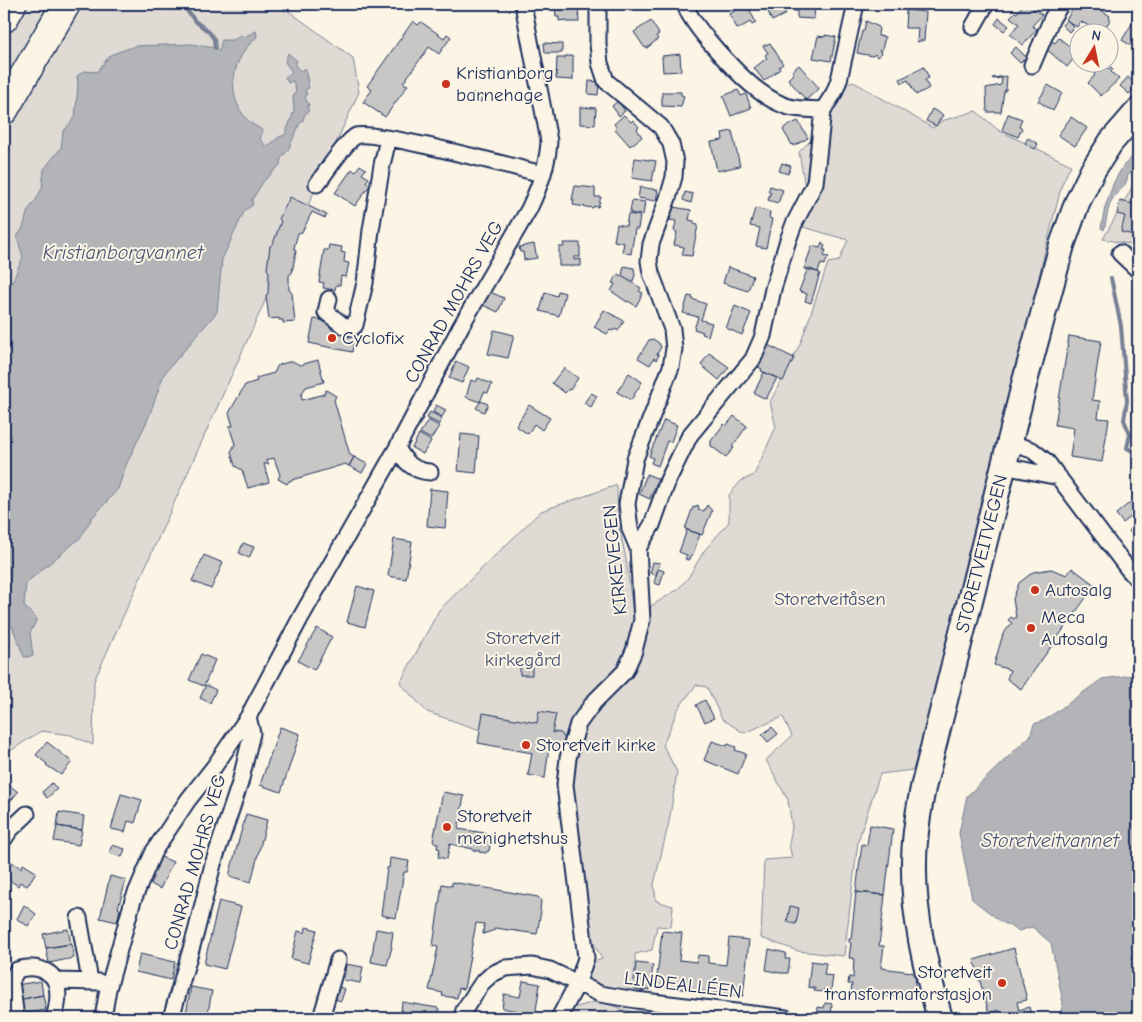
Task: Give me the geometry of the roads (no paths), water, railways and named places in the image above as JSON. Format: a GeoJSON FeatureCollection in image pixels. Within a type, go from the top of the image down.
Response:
{"type":"FeatureCollection","features":[{"type":"Feature","properties":{"kind":"highway"},"geometry":{"type":"LineString","coordinates":[[4,18],[12,4]]}},
{"type":"Feature","properties":{"kind":"highway"},"geometry":{"type":"LineString","coordinates":[[4,110],[66,4]]}},
{"type":"Feature","properties":{"kind":"main road","name":"STORETVEITVEGEN"},"geometry":{"type":"LineString","coordinates":[[940,1018],[922,941],[914,886],[918,814],[1004,466],[1062,245],[1077,203],[1093,170],[1111,142],[1138,111]]}},
{"type":"Feature","properties":{"kind":"street","name":"CONRAD MOHRS VEG"},"geometry":{"type":"LineString","coordinates":[[103,1018],[108,989],[134,900],[154,851],[248,716],[301,617],[397,448],[461,326],[529,209],[543,174],[549,150],[548,130],[523,4]]}},
{"type":"Feature","properties":{"kind":"street","name":"KIRKEVEGEN"},"geometry":{"type":"LineString","coordinates":[[559,1018],[578,982],[586,958],[566,801],[565,785],[568,758],[578,724],[594,702],[625,671],[634,651],[642,620],[638,548],[630,529],[627,504],[635,459],[671,367],[674,349],[672,329],[651,273],[649,261],[651,244],[674,177],[675,162],[671,144],[661,127],[606,81],[600,63],[598,44],[598,4]]}},
{"type":"Feature","properties":{"kind":"street"},"geometry":{"type":"LineString","coordinates":[[685,4],[695,24],[742,76],[758,90],[773,100],[788,106],[823,110]]}},
{"type":"Feature","properties":{"kind":"street"},"geometry":{"type":"LineString","coordinates":[[638,548],[652,525],[668,480],[690,435],[753,359],[759,347],[773,289],[788,240],[815,183],[823,110],[834,93],[856,4]]}},
{"type":"Feature","properties":{"kind":"street"},"geometry":{"type":"LineString","coordinates":[[972,27],[986,4]]}},
{"type":"Feature","properties":{"kind":"street"},"geometry":{"type":"LineString","coordinates":[[1032,65],[1060,4]]}},
{"type":"Feature","properties":{"kind":"street"},"geometry":{"type":"LineString","coordinates":[[317,184],[339,154],[355,137],[364,135],[543,174]]}},
{"type":"Feature","properties":{"kind":"street"},"geometry":{"type":"LineString","coordinates":[[328,299],[326,312],[344,326],[352,328],[355,325],[365,283],[376,202],[388,139]]}},
{"type":"Feature","properties":{"kind":"street"},"geometry":{"type":"LineString","coordinates":[[1120,253],[1138,270]]}},
{"type":"Feature","properties":{"kind":"street"},"geometry":{"type":"LineString","coordinates":[[1010,443],[1032,450],[1047,462],[1138,580]]}},
{"type":"Feature","properties":{"kind":"street"},"geometry":{"type":"LineString","coordinates":[[397,448],[404,460],[412,466],[424,472],[430,472]]}},
{"type":"Feature","properties":{"kind":"street"},"geometry":{"type":"LineString","coordinates":[[1004,466],[1059,477]]}},
{"type":"Feature","properties":{"kind":"street","name":"CONRAD MOHRS VEG"},"geometry":{"type":"LineString","coordinates":[[171,1018],[213,864],[240,783],[252,733],[248,716]]}},
{"type":"Feature","properties":{"kind":"street"},"geometry":{"type":"LineString","coordinates":[[4,839],[10,830],[27,814]]}},
{"type":"Feature","properties":{"kind":"street"},"geometry":{"type":"LineString","coordinates":[[79,918],[90,981]]}},
{"type":"Feature","properties":{"kind":"street"},"geometry":{"type":"LineString","coordinates":[[320,1018],[338,960]]}},
{"type":"Feature","properties":{"kind":"street"},"geometry":{"type":"LineString","coordinates":[[462,1018],[464,1010],[482,983],[504,968],[532,966],[550,970],[578,982]]}},
{"type":"Feature","properties":{"kind":"street"},"geometry":{"type":"LineString","coordinates":[[16,1018],[11,981],[17,970],[30,967],[38,968],[50,975],[55,981],[58,994],[54,1018]]}},
{"type":"Feature","properties":{"kind":"street"},"geometry":{"type":"LineString","coordinates":[[55,981],[105,982],[108,989]]}},
{"type":"Feature","properties":{"kind":"street","name":"LINDEALLÉEN"},"geometry":{"type":"LineString","coordinates":[[578,982],[600,994],[786,1018]]}},
{"type":"Feature","properties":{"kind":"water","name":"Kristianborgvannet"},"geometry":{"type":"Polygon","coordinates":[[[256,31],[257,37],[242,54],[235,75],[235,97],[245,117],[263,131],[260,139],[267,147],[279,137],[285,135],[294,111],[293,97],[296,91],[293,81],[288,83],[285,77],[292,72],[285,62],[288,53],[297,61],[295,65],[300,71],[305,68],[307,71],[309,88],[306,89],[305,98],[309,105],[307,108],[309,110],[300,123],[288,150],[281,158],[280,165],[263,182],[252,200],[253,205],[245,210],[222,259],[217,312],[164,374],[148,419],[126,465],[118,489],[92,518],[80,538],[26,583],[24,606],[37,619],[30,633],[33,656],[24,657],[12,626],[4,619],[4,287],[12,282],[23,257],[17,237],[23,228],[28,210],[42,188],[44,169],[61,148],[63,132],[75,117],[77,76],[84,71],[97,72],[110,55],[135,46],[192,44],[215,48],[219,51],[222,40],[234,40],[240,35],[244,37],[256,31]]]}},
{"type":"Feature","properties":{"kind":"water"},"geometry":{"type":"Polygon","coordinates":[[[1138,146],[1138,168],[1128,175],[1124,186],[1113,198],[1108,210],[1104,230],[1101,228],[1105,207],[1114,182],[1123,166],[1135,154],[1138,146]]]}},
{"type":"Feature","properties":{"kind":"water","name":"Storetveitvannet"},"geometry":{"type":"Polygon","coordinates":[[[1138,676],[1138,1018],[1059,1018],[1063,1003],[1051,943],[1032,927],[1019,931],[1000,921],[972,899],[959,833],[967,796],[1030,736],[1034,724],[1045,720],[1102,679],[1138,676]]]}},
{"type":"Feature","properties":{"kind":"waterway"},"geometry":{"type":"LineString","coordinates":[[182,4],[195,21],[209,32],[214,39],[215,48]]}},
{"type":"Feature","properties":{"kind":"waterway"},"geometry":{"type":"LineString","coordinates":[[1111,278],[1121,326],[1127,401],[1124,420],[1130,434],[1127,448],[1138,454]]}},
{"type":"Feature","properties":{"kind":"place","name":"Kristianborg barnehage"},"geometry":{"type":"Point","coordinates":[446,84]}},
{"type":"Feature","properties":{"kind":"place","name":"Cyclofix"},"geometry":{"type":"Point","coordinates":[332,338]}},
{"type":"Feature","properties":{"kind":"place","name":"Autosalg"},"geometry":{"type":"Point","coordinates":[1035,590]}},
{"type":"Feature","properties":{"kind":"place","name":"Meca Autosalg"},"geometry":{"type":"Point","coordinates":[1031,628]}},
{"type":"Feature","properties":{"kind":"place","name":"Storetveit kirke"},"geometry":{"type":"Point","coordinates":[526,745]}},
{"type":"Feature","properties":{"kind":"place","name":"Storetveit menighetshus"},"geometry":{"type":"Point","coordinates":[447,827]}},
{"type":"Feature","properties":{"kind":"place","name":"Storetveit transformatorstasjon"},"geometry":{"type":"Point","coordinates":[1002,983]}},
{"type":"Feature","properties":{"kind":"park label","name":"Storetveitåsen"},"geometry":{"type":"Point","coordinates":[830,599]}},
{"type":"Feature","properties":{"kind":"park label","name":"Storetveit kirkegård"},"geometry":{"type":"Point","coordinates":[523,649]}}]}
